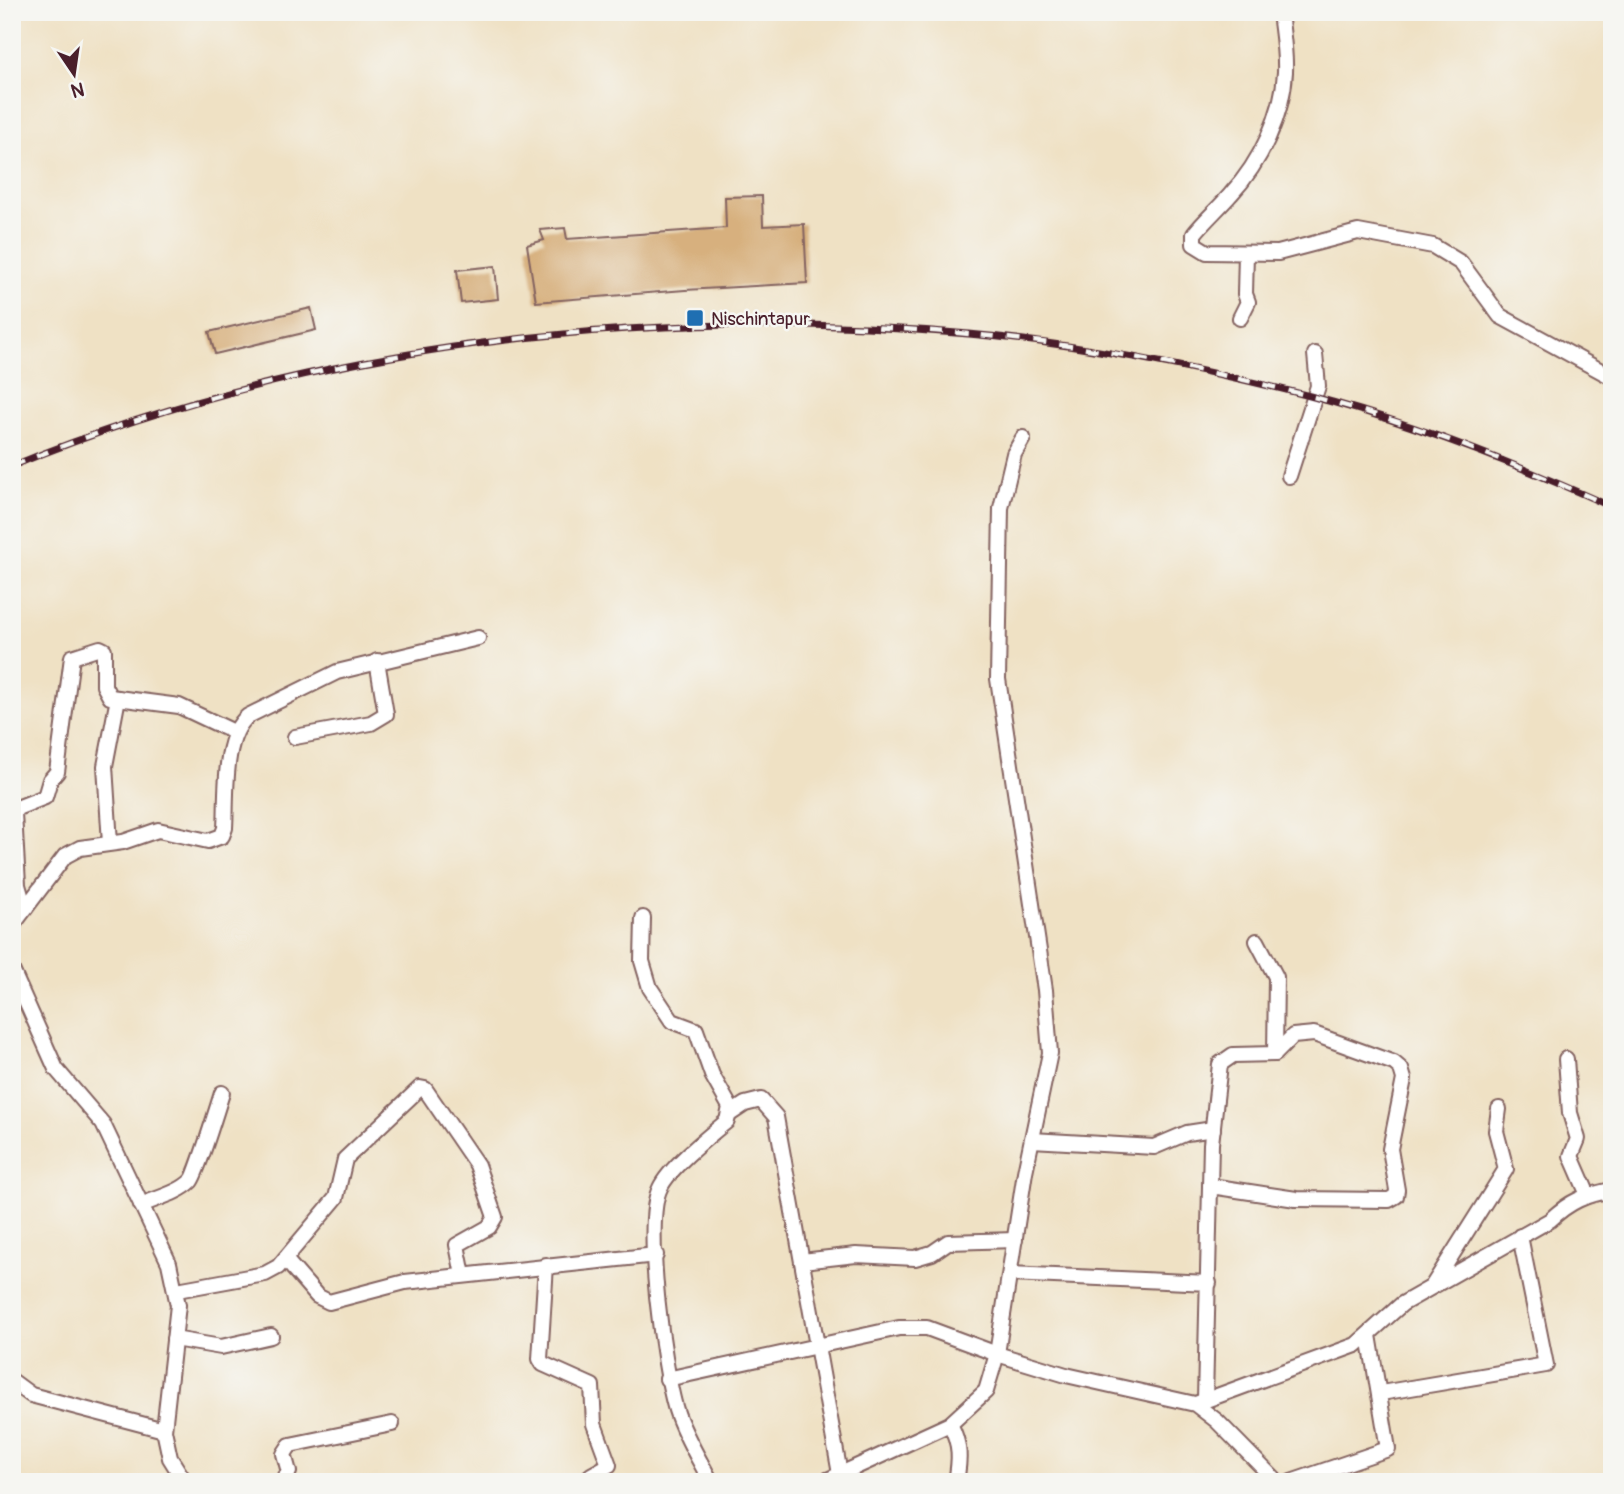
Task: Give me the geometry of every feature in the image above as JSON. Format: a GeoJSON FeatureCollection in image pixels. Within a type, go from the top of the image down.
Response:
{"type":"FeatureCollection","features":[{"type":"Feature","properties":{"kind":"street"},"geometry":{"type":"LineString","coordinates":[[1280,12],[1285,72],[1279,104],[1254,165],[1192,239],[1202,251],[1278,253],[1358,232],[1433,246],[1461,263],[1500,316],[1612,377]]}},
{"type":"Feature","properties":{"kind":"street"},"geometry":{"type":"LineString","coordinates":[[1240,318],[1248,302],[1245,294],[1246,253]]}},
{"type":"Feature","properties":{"kind":"street"},"geometry":{"type":"LineString","coordinates":[[1289,476],[1318,386],[1315,354]]}},
{"type":"Feature","properties":{"kind":"street"},"geometry":{"type":"LineString","coordinates":[[823,1482],[950,1424],[986,1391],[997,1354],[1032,1140],[1050,1053],[1045,990],[1012,786],[998,679],[1001,508],[1014,454],[1023,438]]}},
{"type":"Feature","properties":{"kind":"street"},"geometry":{"type":"LineString","coordinates":[[12,926],[65,856],[80,848],[158,830],[208,841],[222,836],[234,732],[248,716],[323,678],[377,661],[478,638]]}},
{"type":"Feature","properties":{"kind":"street"},"geometry":{"type":"LineString","coordinates":[[25,909],[18,885],[14,813],[17,808],[45,797],[50,780],[57,772],[72,657],[100,648],[104,650],[106,693],[118,698],[179,706],[234,732]]}},
{"type":"Feature","properties":{"kind":"street"},"geometry":{"type":"LineString","coordinates":[[296,737],[370,723],[386,714],[377,661]]}},
{"type":"Feature","properties":{"kind":"street"},"geometry":{"type":"LineString","coordinates":[[110,843],[105,766],[118,698]]}},
{"type":"Feature","properties":{"kind":"street"},"geometry":{"type":"LineString","coordinates":[[643,918],[642,961],[650,988],[672,1021],[690,1025],[700,1036],[712,1074],[728,1098],[730,1114],[727,1121],[665,1180],[655,1205],[657,1297],[667,1379],[677,1413],[711,1482]]}},
{"type":"Feature","properties":{"kind":"street"},"geometry":{"type":"LineString","coordinates":[[1257,941],[1276,977],[1275,1054]]}},
{"type":"Feature","properties":{"kind":"street"},"geometry":{"type":"LineString","coordinates":[[12,970],[56,1069],[103,1124],[169,1264],[177,1290],[164,1430],[170,1458],[186,1482]]}},
{"type":"Feature","properties":{"kind":"street"},"geometry":{"type":"LineString","coordinates":[[1211,1186],[1307,1199],[1381,1200],[1396,1196],[1390,1149],[1404,1079],[1401,1069],[1394,1063],[1314,1034],[1293,1036],[1275,1054],[1233,1055],[1220,1065],[1213,1129],[1211,1186],[1209,1283],[1200,1402],[1277,1482]]}},
{"type":"Feature","properties":{"kind":"street"},"geometry":{"type":"LineString","coordinates":[[1566,1059],[1570,1113],[1578,1139],[1571,1156],[1588,1195]]}},
{"type":"Feature","properties":{"kind":"street"},"geometry":{"type":"LineString","coordinates":[[177,1290],[265,1274],[285,1259],[336,1198],[345,1159],[420,1088],[425,1088],[477,1166],[495,1217],[489,1227],[457,1244],[463,1275]]}},
{"type":"Feature","properties":{"kind":"street"},"geometry":{"type":"LineString","coordinates":[[141,1205],[184,1186],[197,1175],[203,1145],[222,1093]]}},
{"type":"Feature","properties":{"kind":"street"},"geometry":{"type":"LineString","coordinates":[[730,1114],[745,1104],[761,1100],[776,1117],[840,1474]]}},
{"type":"Feature","properties":{"kind":"street"},"geometry":{"type":"LineString","coordinates":[[1432,1286],[1506,1169],[1496,1132],[1499,1109]]}},
{"type":"Feature","properties":{"kind":"street"},"geometry":{"type":"LineString","coordinates":[[1032,1140],[1154,1147],[1187,1133],[1213,1129]]}},
{"type":"Feature","properties":{"kind":"street"},"geometry":{"type":"LineString","coordinates":[[667,1379],[914,1326],[1066,1375],[1200,1402],[1356,1345],[1395,1309],[1550,1220],[1567,1203],[1612,1190]]}},
{"type":"Feature","properties":{"kind":"street"},"geometry":{"type":"LineString","coordinates":[[1381,1392],[1546,1365],[1520,1236]]}},
{"type":"Feature","properties":{"kind":"street"},"geometry":{"type":"LineString","coordinates":[[802,1261],[856,1255],[915,1258],[932,1253],[948,1242],[1015,1240]]}},
{"type":"Feature","properties":{"kind":"street"},"geometry":{"type":"LineString","coordinates":[[285,1259],[317,1296],[329,1302],[404,1282],[656,1255]]}},
{"type":"Feature","properties":{"kind":"street"},"geometry":{"type":"LineString","coordinates":[[546,1265],[540,1359],[543,1364],[592,1386],[594,1424],[609,1465],[591,1475],[589,1482]]}},
{"type":"Feature","properties":{"kind":"street"},"geometry":{"type":"LineString","coordinates":[[1010,1274],[1209,1283]]}},
{"type":"Feature","properties":{"kind":"street"},"geometry":{"type":"LineString","coordinates":[[1291,1482],[1388,1449],[1381,1392],[1369,1335]]}},
{"type":"Feature","properties":{"kind":"street"},"geometry":{"type":"LineString","coordinates":[[174,1339],[221,1347],[271,1336]]}},
{"type":"Feature","properties":{"kind":"street"},"geometry":{"type":"LineString","coordinates":[[12,1381],[31,1395],[164,1430]]}},
{"type":"Feature","properties":{"kind":"street"},"geometry":{"type":"LineString","coordinates":[[282,1482],[289,1472],[284,1454],[290,1445],[392,1424]]}},
{"type":"Feature","properties":{"kind":"street"},"geometry":{"type":"LineString","coordinates":[[950,1424],[959,1442],[961,1455],[956,1482]]}},
{"type":"Feature","properties":{"kind":"building"},"geometry":{"type":"Polygon","coordinates":[[[762,196],[763,226],[804,224],[807,283],[536,302],[527,245],[544,240],[540,230],[565,228],[567,239],[726,228],[725,197],[762,196]]]}},
{"type":"Feature","properties":{"kind":"building"},"geometry":{"type":"Polygon","coordinates":[[[495,266],[498,299],[461,303],[457,270],[495,266]]]}},
{"type":"Feature","properties":{"kind":"building"},"geometry":{"type":"Polygon","coordinates":[[[311,308],[316,330],[215,354],[209,332],[311,308]]]}},
{"type":"Feature","properties":{"kind":"railway"},"geometry":{"type":"LineString","coordinates":[[12,466],[126,424],[243,389],[362,363],[483,343],[604,331],[727,325],[848,326],[969,334],[1055,344],[1141,358],[1268,386],[1349,407],[1425,431],[1612,507]]}},
{"type":"Feature","properties":{"kind":"place","name":"Nischintapur"},"geometry":{"type":"Point","coordinates":[695,318]}}]}
